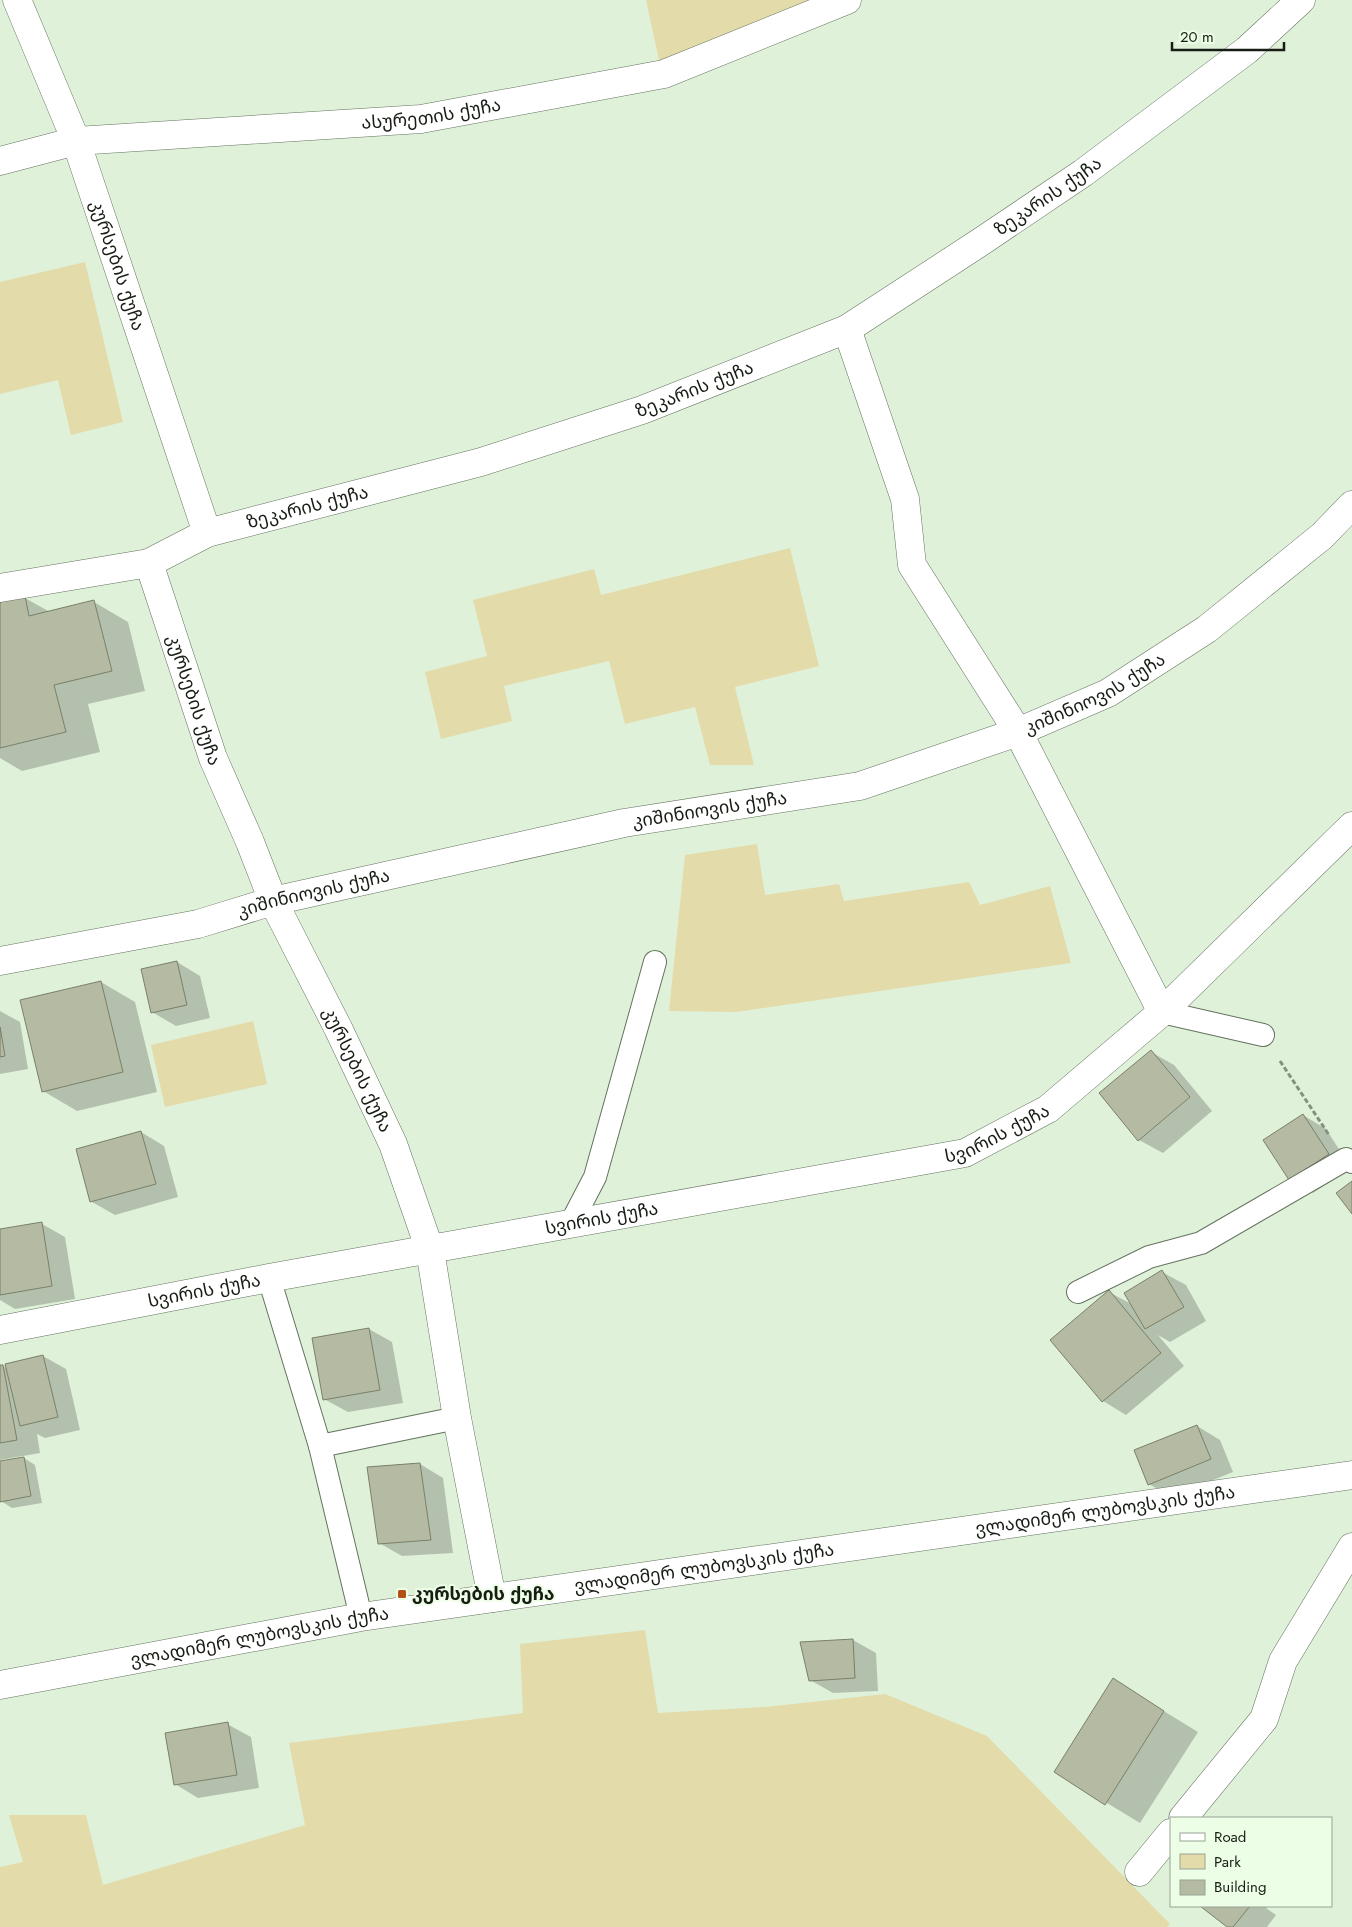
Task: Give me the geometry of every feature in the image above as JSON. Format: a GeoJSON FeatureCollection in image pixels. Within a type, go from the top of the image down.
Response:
{"type":"FeatureCollection","features":[{"type":"Feature","properties":{"kind":"street","name":"კურსების ქუჩა"},"geometry":{"type":"LineString","coordinates":[[17,0],[76,141],[207,533]]}},
{"type":"Feature","properties":{"kind":"street","name":"ასურეთის ქუჩა"},"geometry":{"type":"LineString","coordinates":[[0,161],[76,141],[430,117],[664,74],[847,0]]}},
{"type":"Feature","properties":{"kind":"street","name":"ზეკარის ქუჩა"},"geometry":{"type":"LineString","coordinates":[[0,588],[149,564],[207,533],[490,459],[642,410],[847,330],[1082,173],[1247,50],[1301,0]]}},
{"type":"Feature","properties":{"kind":"street"},"geometry":{"type":"LineString","coordinates":[[847,330],[905,499],[912,565],[1018,732],[1162,1012]]}},
{"type":"Feature","properties":{"kind":"street","name":"კიშინიოვის ქუჩა"},"geometry":{"type":"LineString","coordinates":[[0,961],[198,924],[272,901],[624,823],[860,786],[1018,732],[1108,693],[1207,629],[1322,536],[1352,505]]}},
{"type":"Feature","properties":{"kind":"street","name":"კურსების ქუჩა"},"geometry":{"type":"LineString","coordinates":[[149,564],[213,758],[250,842],[272,901],[338,1028],[393,1144],[430,1250],[457,1418],[492,1598]]}},
{"type":"Feature","properties":{"kind":"street","name":"სვირის ქუჩა"},"geometry":{"type":"LineString","coordinates":[[0,1330],[269,1278],[965,1153],[1048,1109],[1162,1012],[1352,826]]}},
{"type":"Feature","properties":{"kind":"street","name":"ვლადიმერ ლუბოვსკის ქუჩა"},"geometry":{"type":"LineString","coordinates":[[0,1685],[361,1617],[1352,1474]]}},
{"type":"Feature","properties":{"kind":"street"},"geometry":{"type":"LineString","coordinates":[[1184,1817],[1264,1719],[1283,1661],[1352,1547]]}},
{"type":"Feature","properties":{"kind":"street"},"geometry":{"type":"LineString","coordinates":[[1139,1872],[1170,1834]]}},
{"type":"Feature","properties":{"kind":"lane"},"geometry":{"type":"LineString","coordinates":[[570,1225],[595,1177],[655,962]]}},
{"type":"Feature","properties":{"kind":"lane"},"geometry":{"type":"LineString","coordinates":[[1162,1012],[1263,1035]]}},
{"type":"Feature","properties":{"kind":"lane"},"geometry":{"type":"LineString","coordinates":[[1078,1292],[1150,1257],[1201,1242],[1349,1160]]}},
{"type":"Feature","properties":{"kind":"lane"},"geometry":{"type":"LineString","coordinates":[[269,1278],[320,1446],[361,1617]]}},
{"type":"Feature","properties":{"kind":"lane"},"geometry":{"type":"LineString","coordinates":[[320,1446],[457,1418]]}},
{"type":"Feature","properties":{"kind":"path"},"geometry":{"type":"LineString","coordinates":[[1263,1035],[1349,1160]]}},
{"type":"Feature","properties":{"kind":"green space"},"geometry":{"type":"Polygon","coordinates":[[[646,0],[819,0],[660,65],[646,0]]]}},
{"type":"Feature","properties":{"kind":"green space"},"geometry":{"type":"Polygon","coordinates":[[[85,262],[123,422],[71,435],[58,380],[0,394],[0,282],[85,262]]]}},
{"type":"Feature","properties":{"kind":"green space"},"geometry":{"type":"Polygon","coordinates":[[[790,548],[819,666],[735,687],[754,765],[710,765],[695,707],[625,724],[609,661],[504,686],[512,721],[441,739],[425,672],[487,656],[473,600],[594,569],[601,595],[790,548]]]}},
{"type":"Feature","properties":{"kind":"green space"},"geometry":{"type":"Polygon","coordinates":[[[757,844],[765,895],[839,884],[844,901],[969,882],[980,905],[1050,886],[1071,963],[736,1012],[669,1011],[685,855],[757,844]]]}},
{"type":"Feature","properties":{"kind":"green space"},"geometry":{"type":"Polygon","coordinates":[[[253,1021],[267,1084],[165,1107],[151,1045],[253,1021]]]}},
{"type":"Feature","properties":{"kind":"green space"},"geometry":{"type":"Polygon","coordinates":[[[645,1630],[658,1713],[765,1707],[885,1694],[987,1736],[1170,1924],[1167,1927],[0,1927],[0,1867],[23,1862],[9,1815],[86,1815],[103,1885],[305,1825],[289,1743],[523,1713],[520,1644],[645,1630]]]}},
{"type":"Feature","properties":{"kind":"building"},"geometry":{"type":"Polygon","coordinates":[[[25,596],[29,616],[94,600],[112,671],[54,685],[66,732],[0,748],[0,602],[25,596]]]}},
{"type":"Feature","properties":{"kind":"building"},"geometry":{"type":"Polygon","coordinates":[[[177,961],[187,1005],[151,1013],[141,969],[177,961]]]}},
{"type":"Feature","properties":{"kind":"building"},"geometry":{"type":"Polygon","coordinates":[[[101,981],[123,1072],[42,1092],[20,1000],[101,981]]]}},
{"type":"Feature","properties":{"kind":"building"},"geometry":{"type":"Polygon","coordinates":[[[0,1027],[5,1056],[0,1057],[0,1027]]]}},
{"type":"Feature","properties":{"kind":"building"},"geometry":{"type":"Polygon","coordinates":[[[1151,1050],[1190,1097],[1138,1141],[1099,1093],[1151,1050]]]}},
{"type":"Feature","properties":{"kind":"building"},"geometry":{"type":"Polygon","coordinates":[[[1303,1114],[1329,1154],[1289,1180],[1263,1140],[1303,1114]]]}},
{"type":"Feature","properties":{"kind":"building"},"geometry":{"type":"Polygon","coordinates":[[[141,1131],[156,1184],[90,1202],[76,1149],[141,1131]]]}},
{"type":"Feature","properties":{"kind":"building"},"geometry":{"type":"Polygon","coordinates":[[[1352,1181],[1352,1214],[1336,1193],[1352,1181]]]}},
{"type":"Feature","properties":{"kind":"building"},"geometry":{"type":"Polygon","coordinates":[[[42,1222],[52,1286],[0,1295],[0,1229],[42,1222]]]}},
{"type":"Feature","properties":{"kind":"building"},"geometry":{"type":"Polygon","coordinates":[[[1162,1270],[1184,1307],[1145,1329],[1124,1293],[1162,1270]]]}},
{"type":"Feature","properties":{"kind":"building"},"geometry":{"type":"Polygon","coordinates":[[[1109,1290],[1161,1353],[1102,1402],[1050,1340],[1109,1290]]]}},
{"type":"Feature","properties":{"kind":"building"},"geometry":{"type":"Polygon","coordinates":[[[369,1328],[380,1390],[323,1400],[312,1338],[369,1328]]]}},
{"type":"Feature","properties":{"kind":"building"},"geometry":{"type":"Polygon","coordinates":[[[43,1355],[58,1417],[20,1426],[5,1364],[43,1355]]]}},
{"type":"Feature","properties":{"kind":"building"},"geometry":{"type":"Polygon","coordinates":[[[0,1365],[3,1365],[17,1440],[0,1443],[0,1365]]]}},
{"type":"Feature","properties":{"kind":"building"},"geometry":{"type":"Polygon","coordinates":[[[1197,1425],[1211,1459],[1148,1485],[1134,1450],[1197,1425]]]}},
{"type":"Feature","properties":{"kind":"building"},"geometry":{"type":"Polygon","coordinates":[[[24,1457],[31,1496],[0,1502],[0,1461],[24,1457]]]}},
{"type":"Feature","properties":{"kind":"building"},"geometry":{"type":"Polygon","coordinates":[[[420,1463],[431,1540],[378,1544],[367,1467],[420,1463]]]}},
{"type":"Feature","properties":{"kind":"building"},"geometry":{"type":"Polygon","coordinates":[[[853,1639],[855,1678],[809,1681],[800,1642],[853,1639]]]}},
{"type":"Feature","properties":{"kind":"building"},"geometry":{"type":"Polygon","coordinates":[[[1113,1678],[1164,1711],[1105,1805],[1054,1772],[1113,1678]]]}},
{"type":"Feature","properties":{"kind":"building"},"geometry":{"type":"Polygon","coordinates":[[[228,1722],[237,1775],[174,1785],[165,1733],[228,1722]]]}},
{"type":"Feature","properties":{"kind":"building"},"geometry":{"type":"Polygon","coordinates":[[[1201,1907],[1249,1907],[1233,1927],[1227,1927],[1201,1907]]]}},
{"type":"Feature","properties":{"kind":"place","name":"კურსების ქუჩა"},"geometry":{"type":"Point","coordinates":[402,1594]}}]}
